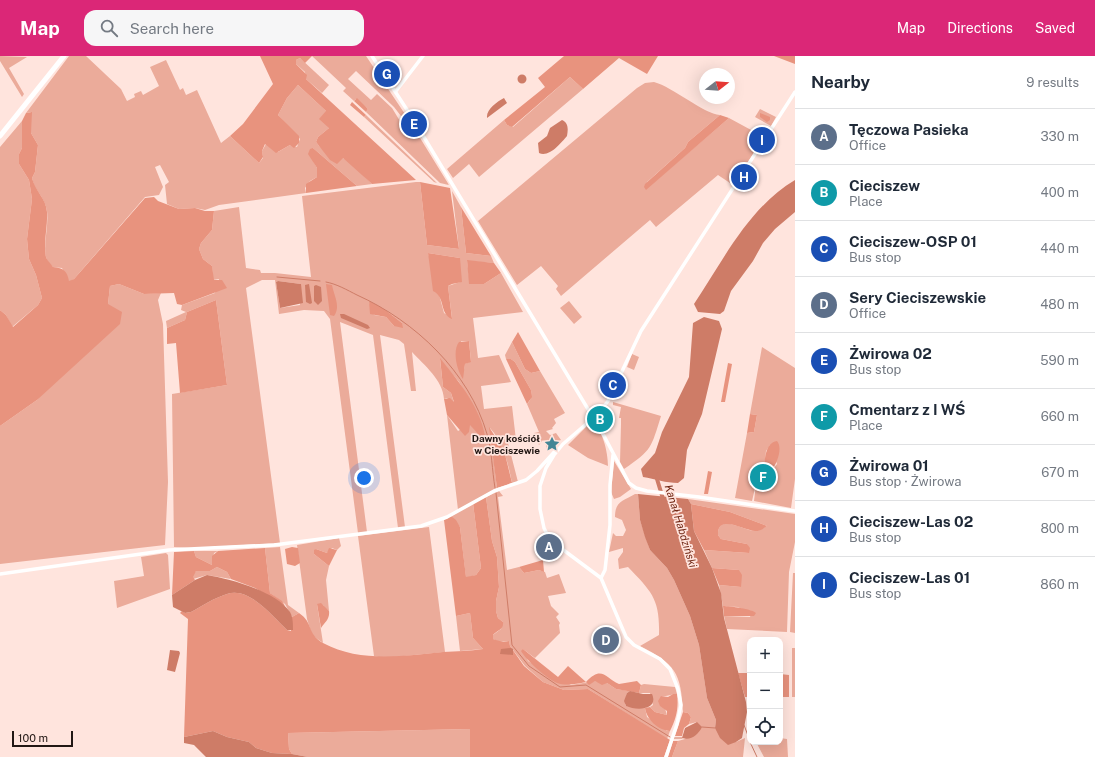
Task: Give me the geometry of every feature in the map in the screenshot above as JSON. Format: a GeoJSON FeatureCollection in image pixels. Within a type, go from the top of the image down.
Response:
{"type":"FeatureCollection","features":[{"type":"Feature","properties":{"kind":"main road"},"geometry":{"type":"LineString","coordinates":[[0,136],[64,56]]}},
{"type":"Feature","properties":{"kind":"street"},"geometry":{"type":"LineString","coordinates":[[372,56],[396,91],[614,455],[629,483],[636,488],[647,491],[795,511]]}},
{"type":"Feature","properties":{"kind":"street"},"geometry":{"type":"LineString","coordinates":[[396,91],[423,56]]}},
{"type":"Feature","properties":{"kind":"street"},"geometry":{"type":"LineString","coordinates":[[0,574],[169,550],[274,545],[421,526],[447,517],[494,491],[526,480],[537,471],[552,453],[592,418],[608,401],[641,331],[795,92]]}},
{"type":"Feature","properties":{"kind":"street"},"geometry":{"type":"LineString","coordinates":[[600,416],[608,418]]}},
{"type":"Feature","properties":{"kind":"street"},"geometry":{"type":"LineString","coordinates":[[559,448],[546,468],[540,486],[540,509],[544,528],[553,544],[601,578],[626,637],[638,648],[660,659],[670,669],[678,689],[681,705],[666,757]]}},
{"type":"Feature","properties":{"kind":"street"},"geometry":{"type":"LineString","coordinates":[[601,578],[605,570],[610,525],[610,485],[614,455]]}},
{"type":"Feature","properties":{"kind":"shaded area"},"geometry":{"type":"Polygon","coordinates":[[[0,56],[27,57],[9,68],[24,94],[22,97],[0,61],[0,56]]]}},
{"type":"Feature","properties":{"kind":"shaded area"},"geometry":{"type":"Polygon","coordinates":[[[69,56],[86,56],[121,89],[127,101],[135,97],[134,94],[141,91],[143,95],[159,86],[150,67],[166,60],[180,90],[183,88],[186,95],[197,90],[221,143],[230,136],[259,163],[263,158],[262,151],[266,144],[278,152],[290,145],[297,147],[300,139],[278,115],[287,98],[298,85],[326,111],[329,128],[318,137],[316,142],[325,150],[339,156],[355,167],[372,184],[357,186],[313,148],[313,161],[317,168],[317,177],[310,181],[305,188],[306,193],[219,205],[205,210],[195,208],[179,209],[167,204],[165,185],[169,182],[160,165],[155,167],[163,187],[159,195],[145,197],[74,279],[69,282],[62,268],[53,267],[46,257],[45,246],[47,211],[32,178],[35,172],[38,145],[31,133],[31,112],[26,113],[69,56]]]}},
{"type":"Feature","properties":{"kind":"shaded area"},"geometry":{"type":"Polygon","coordinates":[[[260,56],[312,56],[305,63],[300,58],[296,60],[296,64],[307,75],[306,79],[416,180],[372,184],[343,158],[337,164],[330,160],[316,142],[318,137],[329,128],[319,119],[326,111],[298,85],[287,98],[278,115],[299,136],[299,143],[294,148],[290,145],[276,153],[265,144],[262,151],[263,157],[259,163],[230,136],[243,124],[273,84],[260,56]]]}},
{"type":"Feature","properties":{"kind":"shaded area"},"geometry":{"type":"Polygon","coordinates":[[[312,56],[366,56],[415,129],[411,129],[394,107],[356,71],[348,79],[371,100],[377,94],[392,108],[403,126],[413,134],[417,133],[449,185],[440,183],[366,112],[368,109],[356,99],[354,101],[343,91],[346,88],[312,56]]]}},
{"type":"Feature","properties":{"kind":"shaded area"},"geometry":{"type":"Polygon","coordinates":[[[564,56],[658,56],[647,74],[619,58],[583,89],[570,77],[512,127],[507,125],[504,120],[545,87],[538,78],[564,56]]]}},
{"type":"Feature","properties":{"kind":"shaded area"},"geometry":{"type":"Polygon","coordinates":[[[774,56],[795,56],[795,64],[774,56]]]}},
{"type":"Feature","properties":{"kind":"shaded area"},"geometry":{"type":"Polygon","coordinates":[[[300,58],[329,85],[322,93],[306,79],[305,72],[296,64],[296,60],[300,58]]]}},
{"type":"Feature","properties":{"kind":"shaded area"},"geometry":{"type":"Polygon","coordinates":[[[570,77],[583,89],[479,177],[469,164],[453,178],[447,169],[504,120],[507,125],[513,127],[570,77]]]}},
{"type":"Feature","properties":{"kind":"shaded area"},"geometry":{"type":"Polygon","coordinates":[[[654,82],[670,89],[713,114],[720,115],[688,142],[685,148],[647,182],[646,189],[729,118],[764,137],[733,185],[718,175],[656,227],[650,220],[561,296],[556,289],[558,286],[541,266],[517,285],[478,221],[637,88],[645,83],[654,82]]]}},
{"type":"Feature","properties":{"kind":"shaded area"},"geometry":{"type":"Polygon","coordinates":[[[357,98],[368,109],[366,112],[354,101],[357,98]]]}},
{"type":"Feature","properties":{"kind":"shaded area"},"geometry":{"type":"Polygon","coordinates":[[[352,102],[366,115],[364,117],[350,105],[352,102]]]}},
{"type":"Feature","properties":{"kind":"shaded area"},"geometry":{"type":"Polygon","coordinates":[[[760,109],[776,117],[771,126],[755,117],[760,109]]]}},
{"type":"Feature","properties":{"kind":"shaded area"},"geometry":{"type":"Polygon","coordinates":[[[32,112],[31,133],[38,145],[35,172],[32,178],[33,183],[46,207],[47,217],[45,252],[53,267],[60,268],[64,271],[69,281],[74,279],[145,198],[154,197],[158,201],[179,209],[195,208],[205,211],[214,211],[212,230],[201,243],[199,249],[203,259],[212,266],[214,280],[222,280],[227,288],[182,305],[177,304],[174,293],[144,294],[119,284],[110,286],[108,304],[122,312],[120,324],[37,400],[0,426],[0,310],[6,315],[13,327],[38,305],[42,298],[36,275],[29,259],[27,239],[32,199],[29,180],[19,164],[19,154],[22,148],[22,121],[26,113],[32,112]]]}},
{"type":"Feature","properties":{"kind":"shaded area"},"geometry":{"type":"Polygon","coordinates":[[[760,113],[770,117],[770,120],[767,122],[760,117],[760,113]]]}},
{"type":"Feature","properties":{"kind":"shaded area"},"geometry":{"type":"Polygon","coordinates":[[[366,115],[437,183],[434,182],[364,117],[366,115]]]}},
{"type":"Feature","properties":{"kind":"shaded area"},"geometry":{"type":"Polygon","coordinates":[[[720,115],[729,118],[646,190],[644,187],[645,184],[685,148],[688,142],[720,115]]]}},
{"type":"Feature","properties":{"kind":"shaded area"},"geometry":{"type":"Polygon","coordinates":[[[22,121],[22,148],[19,154],[19,164],[29,180],[32,199],[27,239],[29,259],[36,275],[42,298],[38,305],[12,327],[6,315],[0,310],[0,147],[22,121]]]}},
{"type":"Feature","properties":{"kind":"shaded area"},"geometry":{"type":"Polygon","coordinates":[[[313,148],[357,186],[306,193],[306,184],[317,177],[317,168],[308,154],[310,149],[313,148]]]}},
{"type":"Feature","properties":{"kind":"shaded area"},"geometry":{"type":"Polygon","coordinates":[[[420,182],[427,245],[459,249],[452,191],[461,207],[466,253],[491,256],[494,263],[467,261],[470,284],[484,284],[501,273],[523,312],[473,318],[478,358],[499,355],[511,382],[481,386],[484,409],[512,406],[516,440],[508,443],[518,482],[512,483],[502,447],[490,428],[497,488],[458,510],[447,415],[458,431],[470,424],[475,430],[478,415],[459,382],[440,359],[443,387],[451,393],[454,403],[447,398],[444,399],[443,392],[437,379],[412,352],[416,391],[411,391],[404,344],[399,340],[380,335],[405,527],[398,528],[373,335],[340,322],[367,532],[358,533],[330,319],[324,311],[304,310],[279,314],[275,280],[262,280],[246,288],[280,543],[192,548],[174,547],[172,394],[227,385],[216,300],[187,312],[185,320],[167,328],[166,321],[186,312],[181,310],[182,305],[215,293],[219,279],[213,280],[212,266],[203,259],[199,249],[201,243],[212,230],[214,211],[239,207],[246,268],[260,270],[261,273],[311,277],[302,196],[420,182]],[[428,253],[444,313],[452,318],[448,286],[460,282],[460,258],[428,253]],[[276,282],[280,308],[300,305],[301,284],[276,282]],[[369,302],[374,315],[386,317],[394,326],[402,323],[383,308],[369,302]],[[461,341],[464,370],[465,364],[471,361],[469,341],[461,341]]]}},
{"type":"Feature","properties":{"kind":"shaded area"},"geometry":{"type":"Polygon","coordinates":[[[420,182],[450,188],[459,249],[427,245],[420,182]]]}},
{"type":"Feature","properties":{"kind":"shaded area"},"geometry":{"type":"Polygon","coordinates":[[[461,207],[491,256],[466,253],[461,207]]]}},
{"type":"Feature","properties":{"kind":"shaded area"},"geometry":{"type":"Polygon","coordinates":[[[428,253],[460,258],[462,282],[448,286],[452,319],[445,313],[440,297],[433,291],[428,253]]]}},
{"type":"Feature","properties":{"kind":"shaded area"},"geometry":{"type":"Polygon","coordinates":[[[467,260],[494,263],[501,273],[484,284],[469,284],[467,260]]]}},
{"type":"Feature","properties":{"kind":"shaded area"},"geometry":{"type":"Polygon","coordinates":[[[119,284],[144,294],[161,293],[158,300],[163,324],[168,482],[165,545],[0,564],[0,426],[37,400],[108,304],[110,286],[119,284]]]}},
{"type":"Feature","properties":{"kind":"shaded area"},"geometry":{"type":"Polygon","coordinates":[[[326,284],[332,285],[337,305],[334,316],[330,315],[326,284]]]}},
{"type":"Feature","properties":{"kind":"shaded area"},"geometry":{"type":"Polygon","coordinates":[[[216,300],[227,385],[180,393],[176,343],[167,344],[167,328],[185,320],[187,312],[216,300]]]}},
{"type":"Feature","properties":{"kind":"shaded area"},"geometry":{"type":"Polygon","coordinates":[[[369,301],[383,308],[402,323],[403,328],[394,326],[386,317],[370,314],[369,301]]]}},
{"type":"Feature","properties":{"kind":"shaded area"},"geometry":{"type":"Polygon","coordinates":[[[569,301],[582,317],[574,324],[560,308],[569,301]]]}},
{"type":"Feature","properties":{"kind":"shaded area"},"geometry":{"type":"Polygon","coordinates":[[[518,332],[540,371],[531,373],[525,369],[512,342],[518,332]]]}},
{"type":"Feature","properties":{"kind":"shaded area"},"geometry":{"type":"Polygon","coordinates":[[[469,341],[471,362],[465,364],[463,379],[457,366],[456,350],[459,342],[469,341]]]}},
{"type":"Feature","properties":{"kind":"shaded area"},"geometry":{"type":"Polygon","coordinates":[[[512,342],[525,369],[531,373],[540,371],[565,413],[554,419],[556,423],[552,428],[553,429],[546,431],[550,435],[556,433],[561,440],[552,446],[547,439],[551,446],[547,449],[545,441],[542,441],[539,445],[534,433],[539,432],[527,404],[531,398],[531,390],[515,362],[511,359],[506,359],[505,355],[512,342]]]}},
{"type":"Feature","properties":{"kind":"shaded area"},"geometry":{"type":"Polygon","coordinates":[[[762,347],[795,368],[795,479],[791,508],[754,501],[756,484],[752,501],[735,498],[747,433],[754,432],[757,415],[750,414],[762,347]],[[770,445],[766,451],[764,468],[772,470],[777,464],[770,445]]]}},
{"type":"Feature","properties":{"kind":"shaded area"},"geometry":{"type":"Polygon","coordinates":[[[632,354],[639,357],[634,370],[627,367],[632,354]]]}},
{"type":"Feature","properties":{"kind":"shaded area"},"geometry":{"type":"Polygon","coordinates":[[[440,358],[463,387],[475,408],[484,431],[486,443],[470,425],[469,432],[465,436],[447,415],[444,399],[450,398],[454,402],[451,393],[443,387],[440,358]]]}},
{"type":"Feature","properties":{"kind":"shaded area"},"geometry":{"type":"Polygon","coordinates":[[[506,359],[511,359],[515,362],[531,390],[532,397],[527,404],[506,359]]]}},
{"type":"Feature","properties":{"kind":"shaded area"},"geometry":{"type":"Polygon","coordinates":[[[728,363],[732,364],[725,402],[721,402],[728,363]]]}},
{"type":"Feature","properties":{"kind":"shaded area"},"geometry":{"type":"Polygon","coordinates":[[[613,402],[661,416],[655,435],[649,447],[640,457],[624,469],[620,462],[621,418],[619,418],[621,407],[613,405],[613,402]]]}},
{"type":"Feature","properties":{"kind":"shaded area"},"geometry":{"type":"Polygon","coordinates":[[[750,414],[757,415],[754,432],[747,433],[750,414]]]}},
{"type":"Feature","properties":{"kind":"shaded area"},"geometry":{"type":"Polygon","coordinates":[[[589,424],[598,429],[604,441],[608,466],[588,458],[568,445],[589,424]]]}},
{"type":"Feature","properties":{"kind":"shaded area"},"geometry":{"type":"Polygon","coordinates":[[[489,427],[504,450],[512,483],[497,488],[489,427]]]}},
{"type":"Feature","properties":{"kind":"shaded area"},"geometry":{"type":"Polygon","coordinates":[[[777,441],[779,444],[779,456],[776,464],[772,470],[764,469],[766,452],[773,442],[777,441]]]}},
{"type":"Feature","properties":{"kind":"shaded area"},"geometry":{"type":"Polygon","coordinates":[[[614,461],[631,489],[620,497],[614,499],[611,492],[614,461]]]}},
{"type":"Feature","properties":{"kind":"shaded area"},"geometry":{"type":"Polygon","coordinates":[[[708,471],[712,472],[708,494],[704,494],[708,471]]]}},
{"type":"Feature","properties":{"kind":"shaded area"},"geometry":{"type":"Polygon","coordinates":[[[499,491],[503,496],[498,497],[507,570],[519,567],[524,573],[539,570],[545,572],[547,578],[559,574],[566,593],[548,596],[551,606],[559,614],[556,617],[560,623],[560,633],[535,658],[523,649],[528,661],[571,685],[595,681],[607,683],[616,689],[630,691],[627,693],[626,706],[645,708],[647,717],[667,731],[670,731],[667,739],[588,689],[564,690],[543,682],[525,666],[510,646],[509,641],[500,642],[493,639],[493,635],[501,629],[503,622],[498,618],[496,611],[496,601],[499,587],[497,557],[492,541],[486,497],[499,491]]]}},
{"type":"Feature","properties":{"kind":"shaded area"},"geometry":{"type":"Polygon","coordinates":[[[635,494],[638,494],[640,520],[650,550],[667,568],[690,616],[699,645],[707,698],[716,720],[715,728],[736,742],[745,738],[743,757],[672,757],[678,741],[685,739],[697,722],[689,724],[691,717],[688,713],[683,712],[680,687],[678,678],[674,671],[661,658],[640,646],[659,635],[658,613],[653,597],[649,590],[628,567],[619,569],[618,559],[623,552],[623,548],[609,552],[613,533],[616,536],[623,536],[626,530],[622,520],[615,517],[616,508],[620,502],[635,494]]]}},
{"type":"Feature","properties":{"kind":"shaded area"},"geometry":{"type":"Polygon","coordinates":[[[486,497],[492,541],[497,557],[499,587],[496,601],[496,611],[498,618],[503,622],[502,627],[493,635],[493,639],[503,642],[509,641],[510,646],[524,666],[543,682],[564,690],[588,689],[670,740],[664,757],[470,757],[470,729],[288,733],[289,749],[292,754],[272,753],[256,748],[249,742],[227,737],[213,731],[184,737],[188,619],[180,613],[182,611],[185,613],[191,612],[227,594],[244,594],[252,598],[268,611],[287,630],[291,631],[292,617],[299,613],[307,620],[314,636],[323,643],[352,653],[367,656],[397,656],[483,649],[473,638],[470,613],[456,616],[444,520],[451,516],[456,520],[460,527],[466,577],[476,575],[481,568],[473,503],[486,497]]]}},
{"type":"Feature","properties":{"kind":"shaded area"},"geometry":{"type":"Polygon","coordinates":[[[688,499],[795,514],[795,542],[789,572],[787,632],[727,629],[724,616],[750,617],[752,611],[744,610],[738,607],[723,606],[719,585],[741,587],[739,570],[712,568],[704,550],[749,553],[747,544],[721,539],[718,535],[719,528],[722,525],[732,524],[755,531],[767,526],[730,512],[691,504],[688,499]]]}},
{"type":"Feature","properties":{"kind":"shaded area"},"geometry":{"type":"Polygon","coordinates":[[[473,503],[481,568],[476,575],[466,578],[460,527],[451,516],[473,503]]]}},
{"type":"Feature","properties":{"kind":"shaded area"},"geometry":{"type":"Polygon","coordinates":[[[691,504],[730,512],[767,526],[757,531],[727,524],[722,525],[719,529],[718,535],[721,539],[747,544],[750,548],[749,553],[704,550],[694,531],[691,504]]]}},
{"type":"Feature","properties":{"kind":"shaded area"},"geometry":{"type":"Polygon","coordinates":[[[429,527],[445,652],[383,658],[374,656],[358,536],[429,527]]]}},
{"type":"Feature","properties":{"kind":"shaded area"},"geometry":{"type":"Polygon","coordinates":[[[339,538],[341,546],[337,550],[332,548],[327,553],[316,549],[314,554],[329,566],[326,580],[329,611],[323,605],[317,604],[323,643],[312,635],[307,619],[297,545],[339,538]]]}},
{"type":"Feature","properties":{"kind":"shaded area"},"geometry":{"type":"Polygon","coordinates":[[[280,547],[288,605],[299,613],[292,617],[285,604],[270,593],[265,548],[280,547]]]}},
{"type":"Feature","properties":{"kind":"shaded area"},"geometry":{"type":"Polygon","coordinates":[[[292,547],[298,548],[300,563],[295,566],[287,564],[285,549],[292,547]]]}},
{"type":"Feature","properties":{"kind":"shaded area"},"geometry":{"type":"Polygon","coordinates":[[[265,548],[270,593],[282,601],[285,606],[255,588],[231,579],[227,572],[217,567],[210,571],[196,571],[193,577],[195,580],[172,595],[174,552],[194,551],[196,557],[212,565],[212,556],[218,551],[265,548]]]}},
{"type":"Feature","properties":{"kind":"shaded area"},"geometry":{"type":"Polygon","coordinates":[[[329,548],[337,550],[329,566],[314,554],[314,550],[316,549],[327,553],[329,548]]]}},
{"type":"Feature","properties":{"kind":"shaded area"},"geometry":{"type":"Polygon","coordinates":[[[194,551],[218,551],[214,553],[212,565],[196,557],[194,551]]]}},
{"type":"Feature","properties":{"kind":"shaded area"},"geometry":{"type":"Polygon","coordinates":[[[166,553],[168,555],[170,589],[117,608],[114,581],[144,576],[141,557],[166,553]]]}},
{"type":"Feature","properties":{"kind":"shaded area"},"geometry":{"type":"Polygon","coordinates":[[[543,560],[544,572],[539,570],[524,573],[519,567],[543,560]]]}},
{"type":"Feature","properties":{"kind":"shaded area"},"geometry":{"type":"Polygon","coordinates":[[[217,567],[227,572],[231,579],[207,575],[193,579],[193,574],[196,571],[210,571],[217,567]]]}},
{"type":"Feature","properties":{"kind":"shaded area"},"geometry":{"type":"Polygon","coordinates":[[[712,568],[739,570],[742,575],[741,587],[719,585],[712,568]]]}},
{"type":"Feature","properties":{"kind":"shaded area"},"geometry":{"type":"Polygon","coordinates":[[[793,573],[795,573],[795,633],[790,632],[793,573]]]}},
{"type":"Feature","properties":{"kind":"shaded area"},"geometry":{"type":"Polygon","coordinates":[[[321,603],[329,611],[329,616],[321,628],[317,604],[321,603]]]}},
{"type":"Feature","properties":{"kind":"shaded area"},"geometry":{"type":"Polygon","coordinates":[[[723,606],[746,609],[756,613],[754,616],[724,616],[723,606]]]}},
{"type":"Feature","properties":{"kind":"shaded area"},"geometry":{"type":"Polygon","coordinates":[[[470,613],[473,638],[483,649],[460,651],[456,616],[470,613]]]}},
{"type":"Feature","properties":{"kind":"shaded area"},"geometry":{"type":"Polygon","coordinates":[[[792,648],[795,648],[795,697],[792,697],[792,648]]]}},
{"type":"Feature","properties":{"kind":"shaded area"},"geometry":{"type":"Polygon","coordinates":[[[523,649],[558,677],[568,666],[586,682],[567,685],[553,681],[527,659],[521,651],[523,649]]]}},
{"type":"Feature","properties":{"kind":"shaded area"},"geometry":{"type":"Polygon","coordinates":[[[738,673],[747,673],[747,697],[745,697],[738,673]]]}},
{"type":"Feature","properties":{"kind":"shaded area"},"geometry":{"type":"Polygon","coordinates":[[[596,674],[603,674],[619,684],[637,681],[641,685],[639,693],[616,689],[607,683],[602,685],[595,681],[589,685],[586,682],[596,674]]]}},
{"type":"Feature","properties":{"kind":"shaded area"},"geometry":{"type":"Polygon","coordinates":[[[783,674],[789,675],[789,697],[783,697],[783,674]]]}},
{"type":"Feature","properties":{"kind":"shaded area"},"geometry":{"type":"Polygon","coordinates":[[[641,685],[675,687],[677,694],[661,696],[667,715],[655,712],[650,707],[653,705],[650,693],[639,693],[641,685]]]}},
{"type":"Feature","properties":{"kind":"shaded area"},"geometry":{"type":"Polygon","coordinates":[[[673,694],[677,694],[678,699],[675,718],[670,731],[661,729],[654,724],[648,717],[645,708],[650,707],[655,712],[667,715],[667,711],[660,706],[658,701],[661,696],[668,697],[673,694]]]}},
{"type":"Feature","properties":{"kind":"shaded area"},"geometry":{"type":"Polygon","coordinates":[[[683,712],[688,713],[691,717],[689,724],[684,728],[682,736],[675,736],[683,712]]]}},
{"type":"Feature","properties":{"kind":"shaded area"},"geometry":{"type":"Polygon","coordinates":[[[470,729],[470,757],[308,757],[292,754],[289,749],[288,733],[470,729]]]}},
{"type":"Feature","properties":{"kind":"shaded area"},"geometry":{"type":"Polygon","coordinates":[[[783,738],[787,739],[788,757],[764,757],[758,745],[783,745],[783,738]]]}},
{"type":"Feature","properties":{"kind":"shaded area"},"geometry":{"type":"Polygon","coordinates":[[[673,741],[678,741],[672,757],[668,757],[673,741]]]}},
{"type":"Feature","properties":{"kind":"water"},"geometry":{"type":"Polygon","coordinates":[[[522,74],[527,79],[522,84],[517,79],[522,74]]]}},
{"type":"Feature","properties":{"kind":"water"},"geometry":{"type":"Polygon","coordinates":[[[504,98],[507,103],[487,118],[490,109],[504,98]]]}},
{"type":"Feature","properties":{"kind":"water"},"geometry":{"type":"Polygon","coordinates":[[[562,120],[567,125],[567,136],[551,152],[543,154],[539,153],[538,143],[547,136],[550,128],[562,120]]]}},
{"type":"Feature","properties":{"kind":"water"},"geometry":{"type":"Polygon","coordinates":[[[795,180],[795,212],[775,229],[763,243],[753,261],[731,291],[724,311],[720,314],[698,312],[694,304],[738,236],[763,205],[795,180]]]}},
{"type":"Feature","properties":{"kind":"water"},"geometry":{"type":"Polygon","coordinates":[[[276,282],[301,284],[303,303],[280,308],[276,282]]]}},
{"type":"Feature","properties":{"kind":"water"},"geometry":{"type":"Polygon","coordinates":[[[309,284],[312,303],[310,304],[306,302],[305,285],[309,284]]]}},
{"type":"Feature","properties":{"kind":"water"},"geometry":{"type":"Polygon","coordinates":[[[316,285],[321,287],[322,301],[318,305],[314,301],[314,286],[316,285]]]}},
{"type":"Feature","properties":{"kind":"water"},"geometry":{"type":"Polygon","coordinates":[[[340,314],[344,314],[368,325],[370,328],[367,329],[341,318],[340,314]]]}},
{"type":"Feature","properties":{"kind":"water"},"geometry":{"type":"Polygon","coordinates":[[[704,317],[719,321],[722,329],[702,414],[687,450],[684,478],[678,483],[665,482],[643,477],[641,469],[655,453],[662,432],[689,377],[693,323],[704,317]]]}},
{"type":"Feature","properties":{"kind":"water"},"geometry":{"type":"Polygon","coordinates":[[[638,494],[688,499],[691,504],[694,531],[712,568],[721,593],[724,618],[746,702],[747,712],[742,738],[736,742],[728,745],[720,738],[715,728],[716,720],[707,698],[699,645],[690,616],[667,568],[650,550],[640,520],[638,494]]]}},
{"type":"Feature","properties":{"kind":"water"},"geometry":{"type":"Polygon","coordinates":[[[207,575],[252,587],[274,598],[290,612],[293,630],[287,630],[260,604],[244,594],[227,594],[208,602],[191,612],[185,613],[173,607],[172,595],[195,580],[207,575]]]}},
{"type":"Feature","properties":{"kind":"water"},"geometry":{"type":"Polygon","coordinates":[[[501,649],[513,649],[513,655],[500,654],[501,649]]]}},
{"type":"Feature","properties":{"kind":"water"},"geometry":{"type":"Polygon","coordinates":[[[170,650],[179,651],[180,653],[175,672],[167,670],[170,650]]]}},
{"type":"Feature","properties":{"kind":"water"},"geometry":{"type":"Polygon","coordinates":[[[630,691],[643,694],[652,694],[652,703],[650,706],[641,709],[626,706],[624,701],[627,693],[630,691]]]}},
{"type":"Feature","properties":{"kind":"water"},"geometry":{"type":"Polygon","coordinates":[[[697,722],[702,727],[698,733],[694,737],[688,739],[682,738],[685,728],[697,722]]]}},
{"type":"Feature","properties":{"kind":"water"},"geometry":{"type":"Polygon","coordinates":[[[213,731],[227,737],[249,742],[256,748],[272,753],[292,754],[308,757],[206,757],[194,745],[184,743],[184,737],[213,731]]]}},
{"type":"Feature","properties":{"kind":"waterway"},"geometry":{"type":"LineString","coordinates":[[277,277],[320,281]]}},
{"type":"Feature","properties":{"kind":"waterway"},"geometry":{"type":"LineString","coordinates":[[326,282],[346,289],[399,319],[419,334],[437,351],[453,370],[479,411],[489,440],[495,488]]}},
{"type":"Feature","properties":{"kind":"waterway","name":"Kanał Habdziński"},"geometry":{"type":"LineString","coordinates":[[659,474],[657,479],[664,502]]}},
{"type":"Feature","properties":{"kind":"waterway"},"geometry":{"type":"LineString","coordinates":[[496,493],[512,645],[529,666],[560,687],[586,685],[670,737]]}},
{"type":"Feature","properties":{"kind":"waterway"},"geometry":{"type":"LineString","coordinates":[[744,725],[747,733]]}},
{"type":"Feature","properties":{"kind":"waterway"},"geometry":{"type":"LineString","coordinates":[[702,727],[715,728]]}},
{"type":"Feature","properties":{"kind":"waterway"},"geometry":{"type":"LineString","coordinates":[[673,738],[682,738]]}},
{"type":"Feature","properties":{"kind":"waterway"},"geometry":{"type":"LineString","coordinates":[[751,745],[757,757]]}},
{"type":"Feature","properties":{"kind":"place","name":"Żwirowa 01"},"geometry":{"type":"Point","coordinates":[387,74]}},
{"type":"Feature","properties":{"kind":"place","name":"Żwirowa 02"},"geometry":{"type":"Point","coordinates":[414,124]}},
{"type":"Feature","properties":{"kind":"place","name":"Cieciszew-Las 01"},"geometry":{"type":"Point","coordinates":[762,140]}},
{"type":"Feature","properties":{"kind":"place","name":"Cieciszew-Las 02"},"geometry":{"type":"Point","coordinates":[744,177]}},
{"type":"Feature","properties":{"kind":"place","name":"Cieciszew-OSP 01"},"geometry":{"type":"Point","coordinates":[613,385]}},
{"type":"Feature","properties":{"kind":"place","name":"Cieciszew"},"geometry":{"type":"Point","coordinates":[600,419]}},
{"type":"Feature","properties":{"kind":"place","name":"Dawny kościół w Cieciszewie"},"geometry":{"type":"Point","coordinates":[552,444]}},
{"type":"Feature","properties":{"kind":"place","name":"Cmentarz z I WŚ"},"geometry":{"type":"Point","coordinates":[763,477]}},
{"type":"Feature","properties":{"kind":"place","name":"Tęczowa Pasieka"},"geometry":{"type":"Point","coordinates":[549,547]}},
{"type":"Feature","properties":{"kind":"place","name":"Sery Cieciszewskie"},"geometry":{"type":"Point","coordinates":[606,640]}}]}
